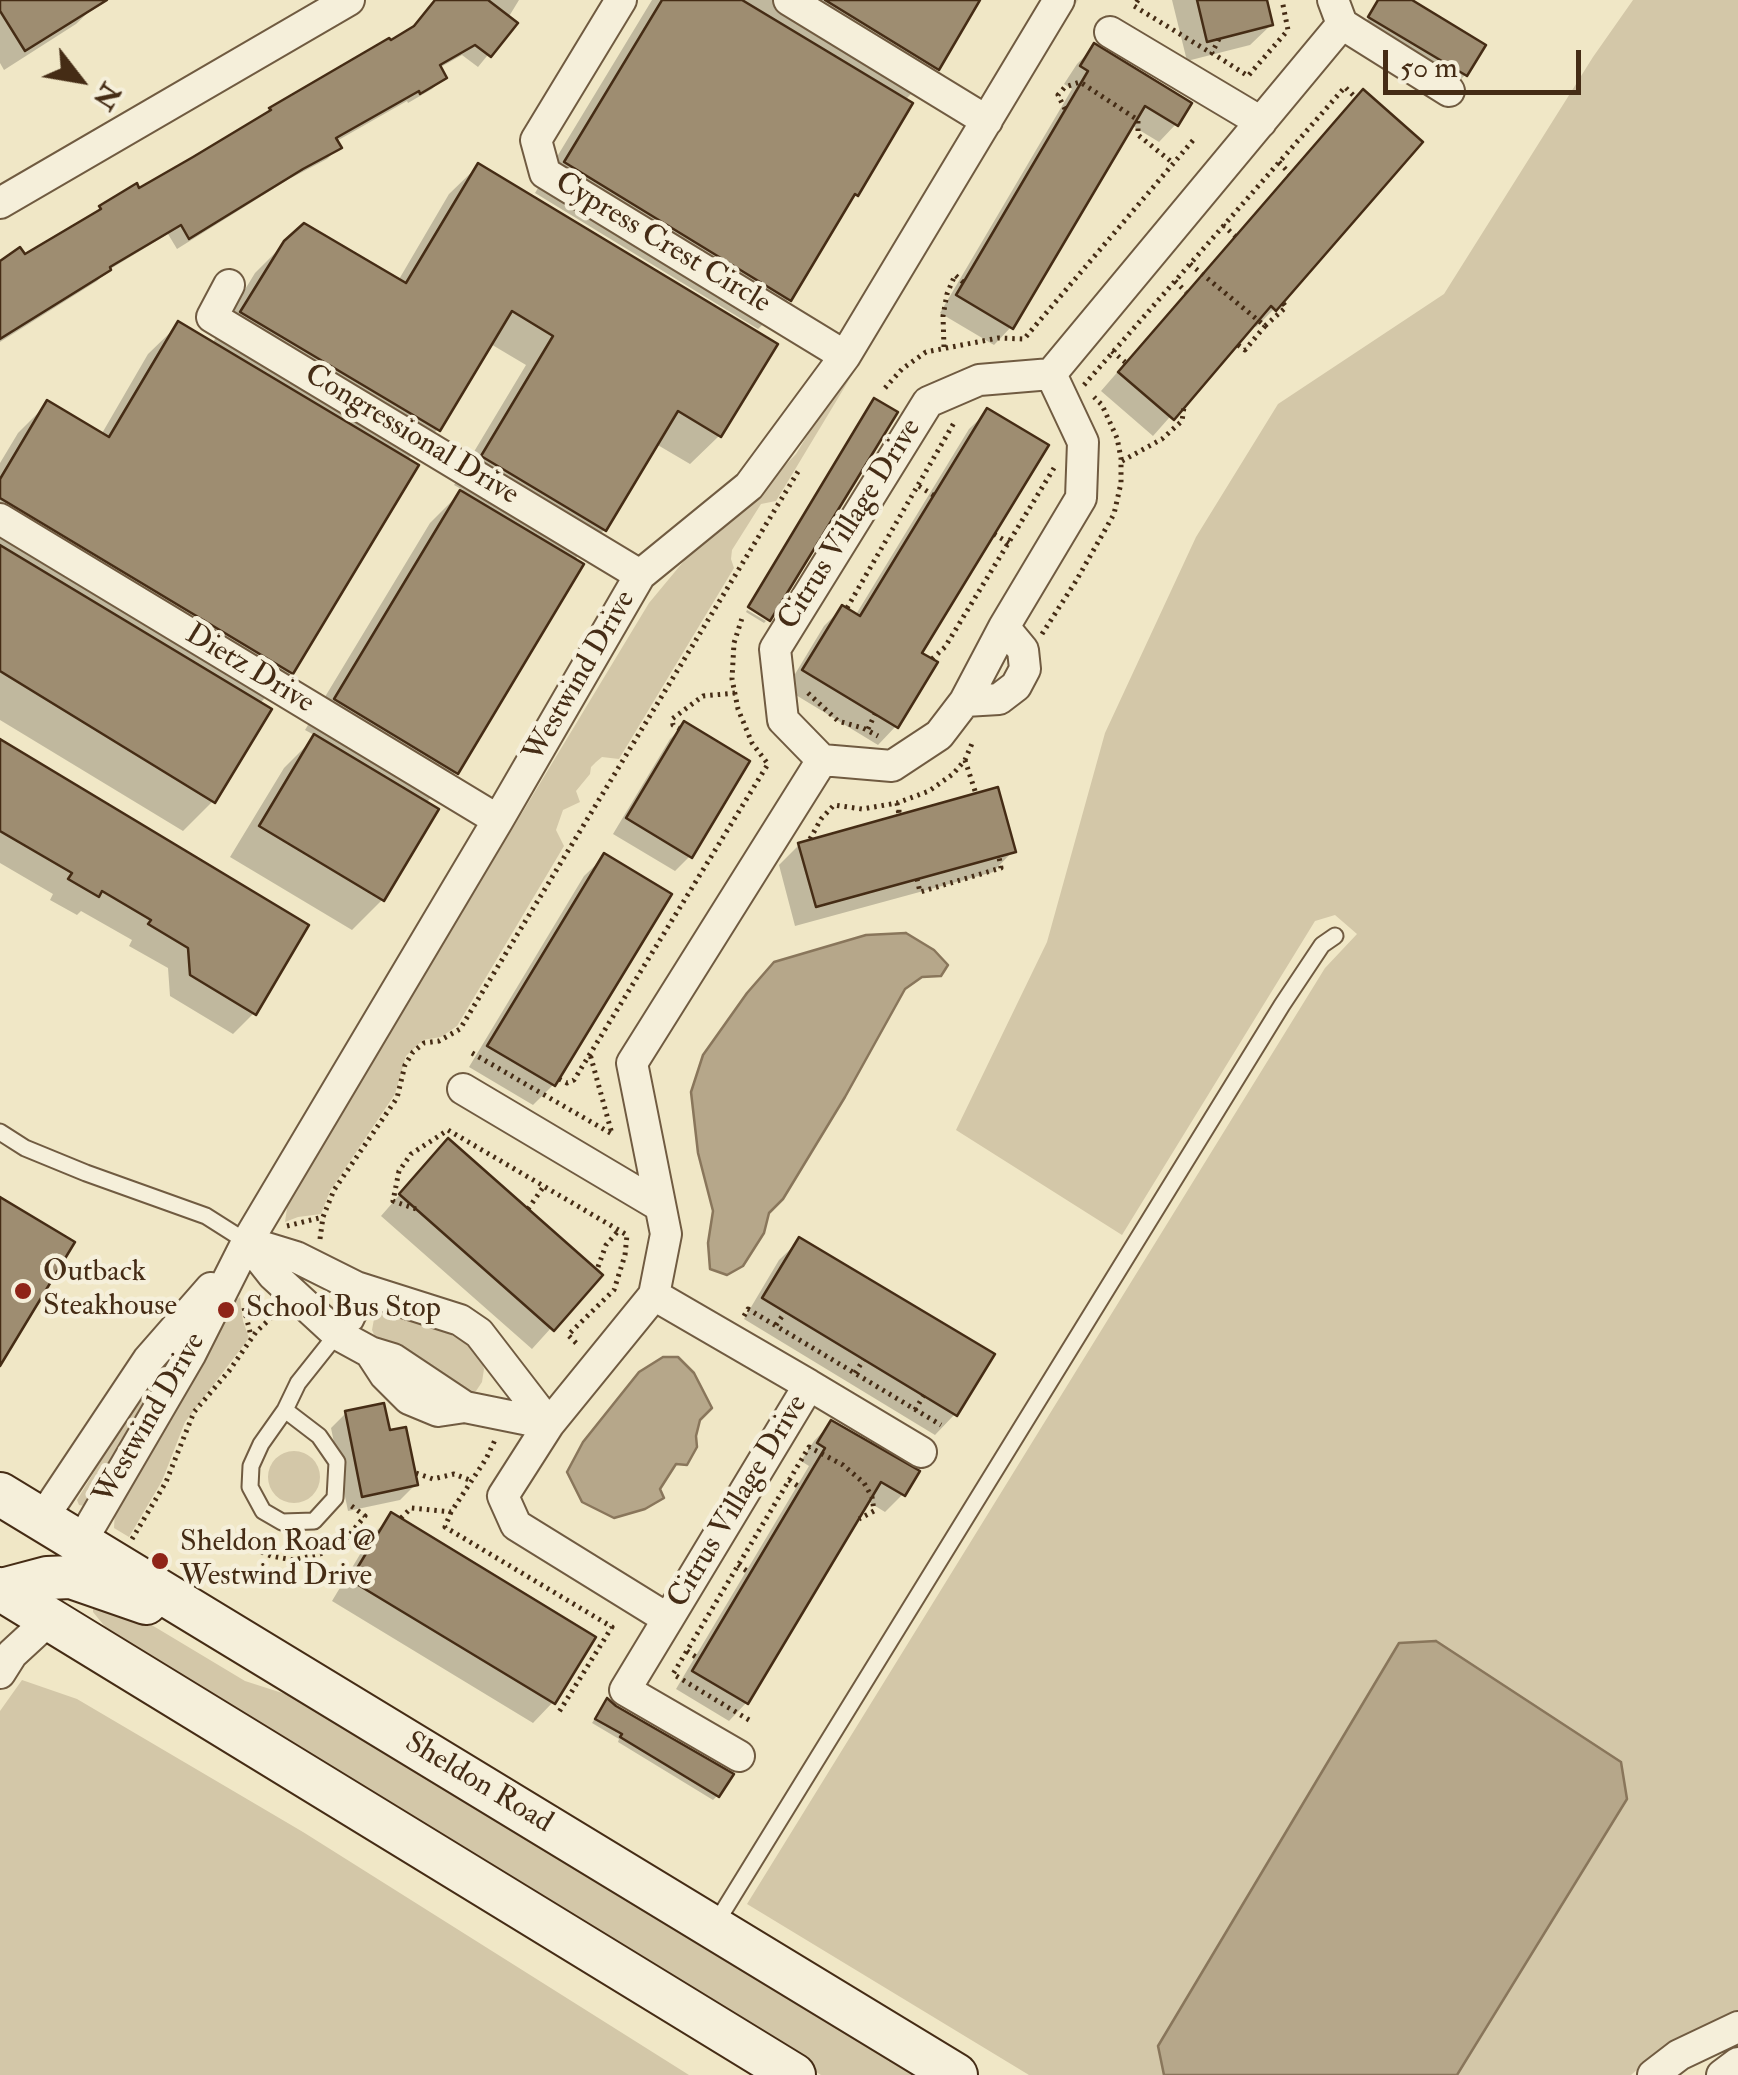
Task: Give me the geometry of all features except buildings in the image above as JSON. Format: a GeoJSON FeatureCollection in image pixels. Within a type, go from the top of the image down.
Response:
{"type":"FeatureCollection","features":[{"type":"Feature","properties":{"kind":"main road","name":"Sheldon Road"},"geometry":{"type":"LineString","coordinates":[[0,1494],[956,2075]]}},
{"type":"Feature","properties":{"kind":"main road"},"geometry":{"type":"LineString","coordinates":[[0,1583],[10,1561],[56,1555],[82,1542]]}},
{"type":"Feature","properties":{"kind":"main road"},"geometry":{"type":"LineString","coordinates":[[0,1583],[71,1577],[217,1628]]}},
{"type":"Feature","properties":{"kind":"main road"},"geometry":{"type":"LineString","coordinates":[[0,1583],[50,1619],[794,2075]]}},
{"type":"Feature","properties":{"kind":"street"},"geometry":{"type":"LineString","coordinates":[[0,203],[349,0]]}},
{"type":"Feature","properties":{"kind":"street","name":"Cypress Crest Circle"},"geometry":{"type":"LineString","coordinates":[[620,0],[536,140],[545,172],[845,356]]}},
{"type":"Feature","properties":{"kind":"street"},"geometry":{"type":"LineString","coordinates":[[789,0],[987,121]]}},
{"type":"Feature","properties":{"kind":"street","name":"Westwind Drive"},"geometry":{"type":"LineString","coordinates":[[82,1542],[190,1355],[247,1242],[640,574],[749,486],[845,356],[1058,0]]}},
{"type":"Feature","properties":{"kind":"street"},"geometry":{"type":"LineString","coordinates":[[822,760],[892,766],[940,735],[965,702],[1080,498],[1082,442],[1051,374],[1261,122],[1338,12],[1448,92]]}},
{"type":"Feature","properties":{"kind":"street"},"geometry":{"type":"LineString","coordinates":[[1110,32],[1261,122]]}},
{"type":"Feature","properties":{"kind":"street","name":"Congressional Drive"},"geometry":{"type":"LineString","coordinates":[[229,285],[212,316],[640,574]]}},
{"type":"Feature","properties":{"kind":"street","name":"Citrus Village Drive"},"geometry":{"type":"LineString","coordinates":[[668,1619],[516,1525],[503,1496],[549,1424],[654,1295],[666,1234],[632,1063],[822,760],[783,720],[775,649],[928,402],[979,380],[1051,374]]}},
{"type":"Feature","properties":{"kind":"street","name":"Dietz Drive"},"geometry":{"type":"LineString","coordinates":[[0,520],[498,820]]}},
{"type":"Feature","properties":{"kind":"street"},"geometry":{"type":"LineString","coordinates":[[463,1088],[660,1206]]}},
{"type":"Feature","properties":{"kind":"street"},"geometry":{"type":"LineString","coordinates":[[247,1242],[296,1257],[356,1286],[460,1320],[479,1333],[549,1424]]}},
{"type":"Feature","properties":{"kind":"street"},"geometry":{"type":"LineString","coordinates":[[247,1242],[273,1275],[338,1334],[370,1352],[409,1398],[438,1411],[549,1424]]}},
{"type":"Feature","properties":{"kind":"street","name":"Westwind Drive"},"geometry":{"type":"LineString","coordinates":[[42,1519],[148,1360],[247,1242]]}},
{"type":"Feature","properties":{"kind":"street","name":"Citrus Village Drive"},"geometry":{"type":"LineString","coordinates":[[654,1295],[921,1452]]}},
{"type":"Feature","properties":{"kind":"street"},"geometry":{"type":"LineString","coordinates":[[478,1416],[500,1361]]}},
{"type":"Feature","properties":{"kind":"street","name":"Citrus Village Drive"},"geometry":{"type":"LineString","coordinates":[[740,1756],[626,1690],[809,1385]]}},
{"type":"Feature","properties":{"kind":"street"},"geometry":{"type":"LineString","coordinates":[[0,1673],[12,1654],[50,1619]]}},
{"type":"Feature","properties":{"kind":"street"},"geometry":{"type":"LineString","coordinates":[[1654,2075],[1679,2054],[1738,2027]]}},
{"type":"Feature","properties":{"kind":"street"},"geometry":{"type":"LineString","coordinates":[[1722,2075],[1738,2062]]}},
{"type":"Feature","properties":{"kind":"lane"},"geometry":{"type":"LineString","coordinates":[[713,1927],[1282,1005],[1322,945],[1335,936]]}},
{"type":"Feature","properties":{"kind":"lane"},"geometry":{"type":"LineString","coordinates":[[0,1132],[25,1148],[86,1173],[206,1216],[247,1242]]}},
{"type":"Feature","properties":{"kind":"lane"},"geometry":{"type":"LineString","coordinates":[[285,1410],[319,1436],[336,1462],[335,1498],[314,1522],[282,1522],[263,1511],[250,1487],[251,1466],[298,1383],[338,1334],[354,1322],[370,1291]]}},
{"type":"Feature","properties":{"kind":"path"},"geometry":{"type":"LineString","coordinates":[[1138,0],[1134,6],[1248,76],[1288,30],[1282,0]]}},
{"type":"Feature","properties":{"kind":"path"},"geometry":{"type":"LineString","coordinates":[[1212,53],[1219,39]]}},
{"type":"Feature","properties":{"kind":"path"},"geometry":{"type":"LineString","coordinates":[[1066,109],[1058,95],[1065,87],[1080,82],[1138,120],[1138,135],[1174,163]]}},
{"type":"Feature","properties":{"kind":"path"},"geometry":{"type":"LineString","coordinates":[[1040,638],[1114,514],[1121,482],[1117,438],[1102,406],[1084,385],[1345,86],[1356,98]]}},
{"type":"Feature","properties":{"kind":"path"},"geometry":{"type":"LineString","coordinates":[[885,388],[902,369],[926,352],[998,338],[1024,339],[1195,138]]}},
{"type":"Feature","properties":{"kind":"path"},"geometry":{"type":"LineString","coordinates":[[1278,162],[1290,174]]}},
{"type":"Feature","properties":{"kind":"path"},"geometry":{"type":"LineString","coordinates":[[1223,225],[1235,236]]}},
{"type":"Feature","properties":{"kind":"path"},"geometry":{"type":"LineString","coordinates":[[1190,264],[1265,326]]}},
{"type":"Feature","properties":{"kind":"path"},"geometry":{"type":"LineString","coordinates":[[944,347],[947,294],[955,275],[963,282]]}},
{"type":"Feature","properties":{"kind":"path"},"geometry":{"type":"LineString","coordinates":[[1175,280],[1186,292]]}},
{"type":"Feature","properties":{"kind":"path"},"geometry":{"type":"LineString","coordinates":[[1238,344],[1245,350],[1286,307],[1283,303]]}},
{"type":"Feature","properties":{"kind":"path"},"geometry":{"type":"LineString","coordinates":[[1112,352],[1125,362]]}},
{"type":"Feature","properties":{"kind":"path"},"geometry":{"type":"LineString","coordinates":[[1120,461],[1162,439],[1182,421],[1184,407]]}},
{"type":"Feature","properties":{"kind":"path"},"geometry":{"type":"LineString","coordinates":[[847,608],[956,420]]}},
{"type":"Feature","properties":{"kind":"path"},"geometry":{"type":"LineString","coordinates":[[319,1245],[323,1218],[334,1190],[397,1098],[413,1052],[424,1043],[460,1030],[801,467]]}},
{"type":"Feature","properties":{"kind":"path"},"geometry":{"type":"LineString","coordinates":[[932,659],[945,647],[1054,468]]}},
{"type":"Feature","properties":{"kind":"path"},"geometry":{"type":"LineString","coordinates":[[918,486],[933,495]]}},
{"type":"Feature","properties":{"kind":"path"},"geometry":{"type":"LineString","coordinates":[[994,534],[1009,542]]}},
{"type":"Feature","properties":{"kind":"path"},"geometry":{"type":"LineString","coordinates":[[559,1079],[567,1083],[574,1080],[768,764],[752,743],[734,693],[734,643],[743,615]]}},
{"type":"Feature","properties":{"kind":"path"},"geometry":{"type":"LineString","coordinates":[[799,688],[838,721],[868,730],[884,740]]}},
{"type":"Feature","properties":{"kind":"path"},"geometry":{"type":"LineString","coordinates":[[680,728],[672,720],[702,696],[734,693]]}},
{"type":"Feature","properties":{"kind":"path"},"geometry":{"type":"LineString","coordinates":[[868,730],[876,714]]}},
{"type":"Feature","properties":{"kind":"path"},"geometry":{"type":"LineString","coordinates":[[965,760],[976,794]]}},
{"type":"Feature","properties":{"kind":"path"},"geometry":{"type":"LineString","coordinates":[[917,879],[920,892],[1000,868],[998,856]]}},
{"type":"Feature","properties":{"kind":"path"},"geometry":{"type":"LineString","coordinates":[[472,1052],[612,1134],[590,1054]]}},
{"type":"Feature","properties":{"kind":"path"},"geometry":{"type":"LineString","coordinates":[[416,1209],[393,1202],[398,1170],[411,1154],[448,1130],[627,1235],[614,1290],[568,1335],[582,1350]]}},
{"type":"Feature","properties":{"kind":"path"},"geometry":{"type":"LineString","coordinates":[[528,1208],[544,1186]]}},
{"type":"Feature","properties":{"kind":"path"},"geometry":{"type":"LineString","coordinates":[[598,1268],[606,1245],[618,1230]]}},
{"type":"Feature","properties":{"kind":"path"},"geometry":{"type":"LineString","coordinates":[[244,1295],[244,1314],[252,1338]]}},
{"type":"Feature","properties":{"kind":"path"},"geometry":{"type":"LineString","coordinates":[[130,1543],[166,1482],[194,1412],[252,1338],[284,1306]]}},
{"type":"Feature","properties":{"kind":"path"},"geometry":{"type":"LineString","coordinates":[[776,1326],[785,1312]]}},
{"type":"Feature","properties":{"kind":"path"},"geometry":{"type":"LineString","coordinates":[[855,1373],[864,1359]]}},
{"type":"Feature","properties":{"kind":"path"},"geometry":{"type":"LineString","coordinates":[[915,1410],[924,1396]]}},
{"type":"Feature","properties":{"kind":"path"},"geometry":{"type":"LineString","coordinates":[[478,1416],[496,1439],[450,1512],[445,1527],[612,1627],[559,1712]]}},
{"type":"Feature","properties":{"kind":"path"},"geometry":{"type":"LineString","coordinates":[[749,1720],[673,1674],[809,1446],[843,1465],[864,1483],[874,1512],[859,1519]]}},
{"type":"Feature","properties":{"kind":"path"},"geometry":{"type":"LineString","coordinates":[[416,1473],[433,1480],[454,1474],[472,1481]]}},
{"type":"Feature","properties":{"kind":"path"},"geometry":{"type":"LineString","coordinates":[[789,1480],[801,1488]]}},
{"type":"Feature","properties":{"kind":"path"},"geometry":{"type":"LineString","coordinates":[[241,1543],[271,1556],[293,1560],[340,1546],[365,1516],[348,1504],[351,1492]]}},
{"type":"Feature","properties":{"kind":"path"},"geometry":{"type":"LineString","coordinates":[[401,1518],[410,1508],[450,1512]]}},
{"type":"Feature","properties":{"kind":"path"},"geometry":{"type":"LineString","coordinates":[[738,1565],[750,1572]]}},
{"type":"Feature","properties":{"kind":"path"},"geometry":{"type":"LineString","coordinates":[[686,1651],[699,1659]]}},
{"type":"Feature","properties":{"kind":"shaded area"},"geometry":{"type":"Polygon","coordinates":[[[1071,0],[1078,0],[776,501],[761,504],[732,550],[734,568],[619,759],[602,757],[596,762],[576,791],[580,802],[563,810],[556,830],[564,846],[457,1026],[441,1037],[423,1040],[406,1056],[395,1094],[330,1191],[321,1214],[285,1222],[288,1201],[297,1185],[649,603],[688,556],[796,454],[1071,0]]]}},
{"type":"Feature","properties":{"kind":"shaded area"},"geometry":{"type":"Polygon","coordinates":[[[1633,0],[1738,0],[1738,2011],[1654,2055],[1631,2075],[1457,2075],[1627,1799],[1398,1644],[1158,2046],[1164,2075],[1029,2075],[747,1904],[1325,968],[1357,934],[1335,915],[1315,921],[1122,1235],[956,1130],[1047,942],[1105,733],[1196,537],[1278,404],[1444,294],[1633,0]]]}},
{"type":"Feature","properties":{"kind":"shaded area"},"geometry":{"type":"Polygon","coordinates":[[[906,933],[934,950],[948,965],[941,976],[922,977],[905,989],[845,1097],[783,1199],[769,1213],[764,1233],[743,1266],[727,1275],[710,1269],[708,1243],[713,1211],[698,1153],[691,1092],[703,1055],[774,962],[866,935],[906,933]]]}},
{"type":"Feature","properties":{"kind":"shaded area"},"geometry":{"type":"Polygon","coordinates":[[[240,1297],[249,1338],[185,1422],[162,1481],[129,1537],[114,1528],[115,1510],[224,1312],[240,1297]]]}},
{"type":"Feature","properties":{"kind":"shaded area"},"geometry":{"type":"Polygon","coordinates":[[[382,1312],[432,1324],[467,1344],[480,1356],[484,1369],[476,1391],[468,1395],[376,1339],[372,1330],[374,1319],[382,1312]]]}},
{"type":"Feature","properties":{"kind":"shaded area"},"geometry":{"type":"Polygon","coordinates":[[[663,1357],[678,1357],[694,1373],[712,1408],[700,1420],[697,1447],[687,1465],[676,1464],[660,1489],[664,1498],[645,1509],[614,1518],[582,1502],[567,1472],[583,1442],[639,1372],[663,1357]]]}},
{"type":"Feature","properties":{"kind":"shaded area"},"geometry":{"type":"Polygon","coordinates":[[[149,1386],[154,1389],[85,1506],[79,1505],[77,1500],[149,1386]]]}},
{"type":"Feature","properties":{"kind":"shaded area"},"geometry":{"type":"Polygon","coordinates":[[[294,1451],[312,1459],[320,1477],[312,1495],[294,1503],[276,1495],[268,1477],[276,1459],[294,1451]]]}},
{"type":"Feature","properties":{"kind":"shaded area"},"geometry":{"type":"Polygon","coordinates":[[[110,1600],[245,1681],[301,1699],[919,2075],[821,2075],[115,1639],[93,1612],[93,1605],[110,1600]]]}},
{"type":"Feature","properties":{"kind":"shaded area"},"geometry":{"type":"Polygon","coordinates":[[[1436,1641],[1621,1762],[1627,1799],[1457,2075],[1164,2075],[1158,2046],[1399,1643],[1436,1641]]]}},
{"type":"Feature","properties":{"kind":"shaded area"},"geometry":{"type":"Polygon","coordinates":[[[22,1680],[77,1699],[303,1832],[689,2075],[0,2075],[0,1711],[22,1680]]]}},
{"type":"Feature","properties":{"kind":"place","name":"Outback Steakhouse"},"geometry":{"type":"Point","coordinates":[23,1291]}},
{"type":"Feature","properties":{"kind":"place","name":"School Bus Stop"},"geometry":{"type":"Point","coordinates":[226,1310]}},
{"type":"Feature","properties":{"kind":"place","name":"Sheldon Road @ Westwind Drive"},"geometry":{"type":"Point","coordinates":[160,1561]}}]}
